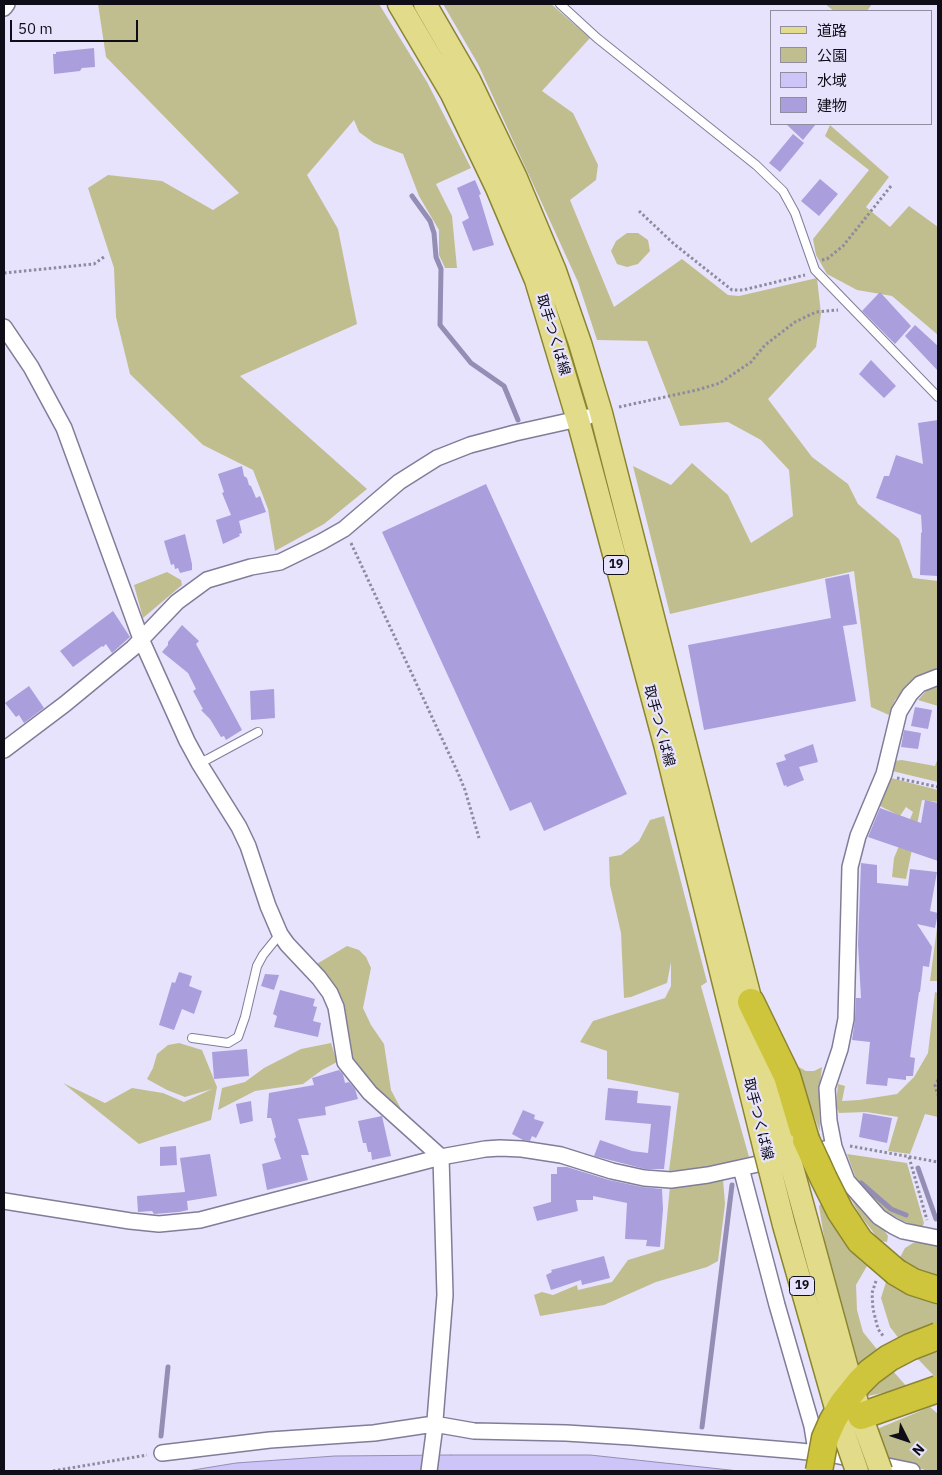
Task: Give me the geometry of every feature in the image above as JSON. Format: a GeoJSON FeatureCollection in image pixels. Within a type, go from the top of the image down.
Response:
{"type":"FeatureCollection","features":[{"type":"Feature","properties":{"kind":"highway"},"geometry":{"type":"LineString","coordinates":[[751,1002],[787,1076],[786,1145],[840,1211],[855,1234],[873,1254],[886,1276],[938,1290]]}},
{"type":"Feature","properties":{"kind":"highway"},"geometry":{"type":"LineString","coordinates":[[818,1462],[833,1420],[843,1403],[870,1372],[910,1346],[938,1336]]}},
{"type":"Feature","properties":{"kind":"highway"},"geometry":{"type":"LineString","coordinates":[[850,1419],[938,1389]]}},
{"type":"Feature","properties":{"kind":"main road","name":"取手つくば線"},"geometry":{"type":"LineString","coordinates":[[399,4],[452,94],[497,188],[536,280],[578,420],[664,744],[786,1145],[810,1238],[850,1419],[857,1471]]}},
{"type":"Feature","properties":{"kind":"main road","name":"取手つくば線"},"geometry":{"type":"LineString","coordinates":[[425,4],[469,80],[516,178],[555,271],[580,343],[600,413],[751,1002]]}},
{"type":"Feature","properties":{"kind":"main road","name":"取手つくば線"},"geometry":{"type":"LineString","coordinates":[[850,1419],[881,1471]]}},
{"type":"Feature","properties":{"kind":"street"},"geometry":{"type":"LineString","coordinates":[[4,8],[7,4]]}},
{"type":"Feature","properties":{"kind":"street"},"geometry":{"type":"LineString","coordinates":[[4,326],[32,367],[64,428],[141,639],[187,741],[239,827],[248,846],[268,906],[280,934],[330,993],[336,1007],[344,1062],[370,1093],[441,1157],[445,1295],[430,1471]]}},
{"type":"Feature","properties":{"kind":"street"},"geometry":{"type":"LineString","coordinates":[[4,750],[73,698],[133,648],[177,602],[207,580],[251,567],[280,562],[321,542],[344,529],[399,482],[437,458],[470,445],[515,433],[578,420],[600,413]]}},
{"type":"Feature","properties":{"kind":"street"},"geometry":{"type":"LineString","coordinates":[[935,1238],[903,1231],[879,1217],[847,1181],[834,1147],[829,1121],[827,1088],[840,1049],[846,1019],[850,866],[858,836],[884,774],[899,712],[910,694],[920,684],[938,677]]}},
{"type":"Feature","properties":{"kind":"street"},"geometry":{"type":"LineString","coordinates":[[4,1200],[130,1221],[160,1224],[200,1220],[441,1157],[485,1149],[522,1149],[561,1155],[612,1171],[644,1178],[671,1180],[741,1168],[834,1147]]}},
{"type":"Feature","properties":{"kind":"street"},"geometry":{"type":"LineString","coordinates":[[741,1168],[777,1306],[812,1426],[818,1462]]}},
{"type":"Feature","properties":{"kind":"street"},"geometry":{"type":"LineString","coordinates":[[162,1453],[270,1440],[434,1428],[631,1437],[818,1462],[834,1455],[912,1471]]}},
{"type":"Feature","properties":{"kind":"lane"},"geometry":{"type":"LineString","coordinates":[[560,4],[597,38],[756,165],[782,191],[795,213],[813,267],[938,397]]}},
{"type":"Feature","properties":{"kind":"lane"},"geometry":{"type":"LineString","coordinates":[[199,763],[258,732]]}},
{"type":"Feature","properties":{"kind":"lane"},"geometry":{"type":"LineString","coordinates":[[192,1038],[228,1043],[238,1037],[245,1017],[257,966],[263,954],[280,934]]}},
{"type":"Feature","properties":{"kind":"path"},"geometry":{"type":"LineString","coordinates":[[639,211],[674,244],[732,290],[742,290],[805,275],[813,267],[843,246],[891,186]]}},
{"type":"Feature","properties":{"kind":"path"},"geometry":{"type":"LineString","coordinates":[[4,273],[94,264],[104,257]]}},
{"type":"Feature","properties":{"kind":"path"},"geometry":{"type":"LineString","coordinates":[[600,413],[720,383],[751,362],[765,345],[795,322],[816,312],[851,308]]}},
{"type":"Feature","properties":{"kind":"path"},"geometry":{"type":"LineString","coordinates":[[344,529],[458,773],[479,838]]}},
{"type":"Feature","properties":{"kind":"path"},"geometry":{"type":"LineString","coordinates":[[884,774],[938,787]]}},
{"type":"Feature","properties":{"kind":"path"},"geometry":{"type":"LineString","coordinates":[[938,1080],[935,1086],[938,1095]]}},
{"type":"Feature","properties":{"kind":"path"},"geometry":{"type":"LineString","coordinates":[[834,1147],[855,1146],[938,1162]]}},
{"type":"Feature","properties":{"kind":"path"},"geometry":{"type":"LineString","coordinates":[[909,1157],[935,1238]]}},
{"type":"Feature","properties":{"kind":"path"},"geometry":{"type":"LineString","coordinates":[[886,1276],[872,1294],[873,1309],[878,1329],[889,1343]]}},
{"type":"Feature","properties":{"kind":"path"},"geometry":{"type":"LineString","coordinates":[[53,1471],[162,1453]]}},
{"type":"Feature","properties":{"kind":"green space"},"geometry":{"type":"Polygon","coordinates":[[[98,4],[379,4],[427,82],[471,168],[436,184],[452,216],[457,268],[445,268],[439,255],[439,230],[419,196],[403,154],[374,143],[359,132],[354,120],[307,175],[338,229],[357,324],[240,376],[367,489],[324,524],[275,551],[268,509],[253,470],[203,445],[130,374],[116,317],[114,268],[88,188],[108,175],[162,181],[213,210],[239,193],[106,57],[98,4]]]}},
{"type":"Feature","properties":{"kind":"green space"},"geometry":{"type":"Polygon","coordinates":[[[443,4],[551,4],[590,38],[542,91],[573,113],[598,165],[596,180],[570,200],[614,307],[682,259],[728,295],[739,296],[817,278],[821,314],[816,347],[768,399],[812,457],[848,484],[858,504],[899,539],[913,578],[938,581],[938,669],[921,674],[895,700],[889,715],[871,707],[854,571],[670,614],[633,466],[671,485],[692,463],[728,495],[751,543],[793,516],[789,470],[761,440],[728,422],[680,426],[647,341],[597,340],[578,282],[478,64],[443,4]]]}},
{"type":"Feature","properties":{"kind":"green space"},"geometry":{"type":"Polygon","coordinates":[[[825,4],[872,4],[868,10],[833,10],[825,4]]]}},
{"type":"Feature","properties":{"kind":"green space"},"geometry":{"type":"Polygon","coordinates":[[[830,125],[889,177],[866,207],[890,227],[909,206],[938,227],[938,335],[892,296],[857,290],[827,274],[816,255],[813,239],[869,170],[825,136],[830,125]]]}},
{"type":"Feature","properties":{"kind":"green space"},"geometry":{"type":"Polygon","coordinates":[[[627,233],[638,233],[648,240],[650,251],[638,264],[627,267],[617,264],[611,251],[616,241],[627,233]]]}},
{"type":"Feature","properties":{"kind":"green space"},"geometry":{"type":"Polygon","coordinates":[[[167,572],[181,580],[182,585],[143,618],[134,585],[167,572]]]}},
{"type":"Feature","properties":{"kind":"green space"},"geometry":{"type":"Polygon","coordinates":[[[938,686],[938,706],[918,700],[928,689],[938,686]]]}},
{"type":"Feature","properties":{"kind":"green space"},"geometry":{"type":"Polygon","coordinates":[[[938,758],[938,782],[892,771],[894,761],[902,760],[935,766],[938,758]]]}},
{"type":"Feature","properties":{"kind":"green space"},"geometry":{"type":"Polygon","coordinates":[[[891,778],[938,790],[938,802],[922,800],[906,879],[892,877],[894,858],[913,812],[906,807],[900,816],[878,805],[891,778]]]}},
{"type":"Feature","properties":{"kind":"green space"},"geometry":{"type":"Polygon","coordinates":[[[664,816],[707,982],[701,986],[749,1157],[707,1168],[669,1171],[679,1093],[607,1079],[607,1051],[580,1042],[593,1021],[665,998],[671,986],[671,962],[667,983],[624,998],[621,933],[610,885],[609,857],[621,855],[639,841],[650,820],[664,816]]]}},
{"type":"Feature","properties":{"kind":"green space"},"geometry":{"type":"Polygon","coordinates":[[[938,920],[938,981],[930,981],[938,920]]]}},
{"type":"Feature","properties":{"kind":"green space"},"geometry":{"type":"Polygon","coordinates":[[[347,946],[359,950],[366,957],[371,968],[363,1008],[371,1025],[384,1044],[391,1090],[409,1124],[353,1064],[315,965],[347,946]]]}},
{"type":"Feature","properties":{"kind":"green space"},"geometry":{"type":"Polygon","coordinates":[[[935,992],[938,993],[938,1117],[925,1114],[910,1154],[888,1151],[898,1117],[866,1112],[839,1113],[836,1106],[838,1084],[845,1086],[842,1101],[897,1094],[914,1077],[928,1053],[935,992]]]}},
{"type":"Feature","properties":{"kind":"green space"},"geometry":{"type":"Polygon","coordinates":[[[179,1043],[202,1050],[217,1087],[211,1120],[139,1144],[63,1083],[105,1103],[132,1088],[163,1093],[184,1102],[212,1089],[185,1097],[147,1079],[157,1054],[168,1045],[179,1043]]]}},
{"type":"Feature","properties":{"kind":"green space"},"geometry":{"type":"Polygon","coordinates":[[[331,1043],[337,1062],[303,1084],[255,1091],[218,1110],[222,1088],[245,1082],[264,1068],[301,1049],[331,1043]]]}},
{"type":"Feature","properties":{"kind":"green space"},"geometry":{"type":"Polygon","coordinates":[[[795,1065],[806,1071],[814,1071],[822,1067],[819,1092],[820,1132],[795,1065]]]}},
{"type":"Feature","properties":{"kind":"green space"},"geometry":{"type":"Polygon","coordinates":[[[847,1154],[907,1163],[924,1223],[922,1228],[903,1221],[878,1207],[858,1184],[847,1154]]]}},
{"type":"Feature","properties":{"kind":"green space"},"geometry":{"type":"Polygon","coordinates":[[[723,1179],[725,1204],[718,1261],[707,1267],[656,1282],[604,1305],[540,1316],[534,1295],[542,1292],[553,1295],[577,1285],[578,1290],[612,1282],[628,1260],[664,1249],[670,1186],[723,1179]]]}},
{"type":"Feature","properties":{"kind":"green space"},"geometry":{"type":"Polygon","coordinates":[[[844,1187],[878,1221],[888,1236],[887,1242],[880,1241],[860,1215],[844,1187]]]}},
{"type":"Feature","properties":{"kind":"green space"},"geometry":{"type":"Polygon","coordinates":[[[821,1204],[850,1251],[867,1266],[856,1285],[857,1310],[863,1332],[880,1353],[858,1368],[827,1256],[819,1206],[821,1204]]]}},
{"type":"Feature","properties":{"kind":"green space"},"geometry":{"type":"Polygon","coordinates":[[[925,1241],[938,1244],[938,1282],[897,1263],[905,1248],[913,1243],[925,1241]]]}},
{"type":"Feature","properties":{"kind":"green space"},"geometry":{"type":"Polygon","coordinates":[[[886,1282],[919,1296],[938,1301],[938,1325],[900,1340],[890,1327],[881,1298],[886,1282]]]}},
{"type":"Feature","properties":{"kind":"green space"},"geometry":{"type":"Polygon","coordinates":[[[938,1348],[938,1380],[916,1357],[938,1348]]]}},
{"type":"Feature","properties":{"kind":"green space"},"geometry":{"type":"Polygon","coordinates":[[[892,1370],[908,1388],[865,1395],[874,1383],[892,1370]]]}},
{"type":"Feature","properties":{"kind":"green space"},"geometry":{"type":"Polygon","coordinates":[[[930,1407],[938,1414],[938,1471],[928,1471],[888,1458],[877,1429],[930,1407]]]}},
{"type":"Feature","properties":{"kind":"water"},"geometry":{"type":"Polygon","coordinates":[[[590,1455],[739,1471],[187,1471],[236,1463],[335,1456],[590,1455]]]}},
{"type":"Feature","properties":{"kind":"building"},"geometry":{"type":"Polygon","coordinates":[[[94,48],[95,67],[54,74],[53,54],[56,54],[56,52],[94,48]]]}},
{"type":"Feature","properties":{"kind":"building"},"geometry":{"type":"Polygon","coordinates":[[[787,125],[815,125],[803,140],[787,125]]]}},
{"type":"Feature","properties":{"kind":"building"},"geometry":{"type":"Polygon","coordinates":[[[793,134],[804,143],[780,172],[769,163],[793,134]]]}},
{"type":"Feature","properties":{"kind":"building"},"geometry":{"type":"Polygon","coordinates":[[[820,179],[838,194],[819,216],[801,201],[820,179]]]}},
{"type":"Feature","properties":{"kind":"building"},"geometry":{"type":"Polygon","coordinates":[[[475,180],[481,194],[479,195],[494,245],[473,251],[462,222],[469,218],[457,188],[475,180]]]}},
{"type":"Feature","properties":{"kind":"building"},"geometry":{"type":"Polygon","coordinates":[[[880,292],[911,326],[895,344],[862,311],[880,292]]]}},
{"type":"Feature","properties":{"kind":"building"},"geometry":{"type":"Polygon","coordinates":[[[915,325],[938,346],[938,371],[905,336],[915,325]]]}},
{"type":"Feature","properties":{"kind":"building"},"geometry":{"type":"Polygon","coordinates":[[[871,360],[896,386],[884,398],[859,374],[871,360]]]}},
{"type":"Feature","properties":{"kind":"building"},"geometry":{"type":"Polygon","coordinates":[[[938,420],[938,576],[920,575],[921,515],[876,498],[884,476],[889,476],[896,455],[923,464],[918,423],[938,420]]]}},
{"type":"Feature","properties":{"kind":"building"},"geometry":{"type":"Polygon","coordinates":[[[242,466],[244,476],[247,478],[256,498],[260,496],[266,512],[239,521],[242,533],[239,534],[240,536],[223,544],[216,520],[231,515],[222,493],[224,492],[218,474],[242,466]]]}},
{"type":"Feature","properties":{"kind":"building"},"geometry":{"type":"Polygon","coordinates":[[[486,484],[627,794],[544,831],[531,802],[510,811],[382,532],[486,484]]]}},
{"type":"Feature","properties":{"kind":"building"},"geometry":{"type":"Polygon","coordinates":[[[185,534],[192,570],[180,573],[178,568],[175,569],[174,564],[171,565],[164,541],[185,534]]]}},
{"type":"Feature","properties":{"kind":"building"},"geometry":{"type":"Polygon","coordinates":[[[849,574],[857,624],[843,626],[856,701],[704,730],[688,645],[831,618],[825,579],[849,574]]]}},
{"type":"Feature","properties":{"kind":"building"},"geometry":{"type":"Polygon","coordinates":[[[113,611],[130,637],[112,653],[106,644],[73,667],[60,651],[113,611]]]}},
{"type":"Feature","properties":{"kind":"building"},"geometry":{"type":"Polygon","coordinates":[[[182,625],[199,641],[196,644],[242,730],[226,740],[224,736],[221,737],[210,719],[201,710],[203,709],[193,691],[196,689],[188,673],[162,652],[182,625]]]}},
{"type":"Feature","properties":{"kind":"building"},"geometry":{"type":"Polygon","coordinates":[[[29,686],[44,708],[24,723],[19,715],[16,717],[5,703],[29,686]]]}},
{"type":"Feature","properties":{"kind":"building"},"geometry":{"type":"Polygon","coordinates":[[[274,689],[275,718],[251,720],[250,691],[274,689]]]}},
{"type":"Feature","properties":{"kind":"building"},"geometry":{"type":"Polygon","coordinates":[[[915,707],[932,710],[928,729],[911,726],[915,707]]]}},
{"type":"Feature","properties":{"kind":"building"},"geometry":{"type":"Polygon","coordinates":[[[904,730],[921,733],[918,749],[901,747],[904,730]]]}},
{"type":"Feature","properties":{"kind":"building"},"geometry":{"type":"Polygon","coordinates":[[[813,744],[818,762],[799,767],[804,780],[787,787],[786,785],[784,786],[776,763],[786,760],[784,755],[813,744]]]}},
{"type":"Feature","properties":{"kind":"building"},"geometry":{"type":"Polygon","coordinates":[[[925,800],[938,803],[938,861],[868,837],[880,808],[921,823],[925,800]]]}},
{"type":"Feature","properties":{"kind":"building"},"geometry":{"type":"Polygon","coordinates":[[[861,863],[877,865],[877,883],[908,886],[910,869],[937,872],[930,911],[938,913],[935,928],[917,924],[932,947],[929,967],[923,966],[919,992],[910,1057],[915,1058],[913,1076],[906,1076],[906,1080],[888,1078],[887,1086],[866,1084],[870,1042],[852,1040],[856,998],[861,998],[858,944],[861,863]]]}},
{"type":"Feature","properties":{"kind":"building"},"geometry":{"type":"Polygon","coordinates":[[[179,972],[192,976],[189,986],[202,991],[194,1014],[182,1009],[174,1030],[159,1025],[172,982],[175,983],[179,972]]]}},
{"type":"Feature","properties":{"kind":"building"},"geometry":{"type":"Polygon","coordinates":[[[265,974],[279,975],[274,990],[261,986],[265,974]]]}},
{"type":"Feature","properties":{"kind":"building"},"geometry":{"type":"Polygon","coordinates":[[[280,990],[315,999],[313,1006],[317,1007],[313,1021],[321,1023],[318,1037],[274,1027],[277,1016],[273,1014],[280,990]]]}},
{"type":"Feature","properties":{"kind":"building"},"geometry":{"type":"Polygon","coordinates":[[[247,1049],[249,1076],[214,1079],[212,1052],[247,1049]]]}},
{"type":"Feature","properties":{"kind":"building"},"geometry":{"type":"Polygon","coordinates":[[[339,1070],[343,1074],[345,1083],[349,1082],[355,1089],[358,1099],[325,1107],[326,1115],[298,1119],[309,1155],[301,1155],[308,1180],[267,1190],[262,1164],[281,1159],[274,1139],[276,1137],[271,1118],[267,1118],[269,1093],[314,1085],[312,1078],[339,1070]]]}},
{"type":"Feature","properties":{"kind":"building"},"geometry":{"type":"Polygon","coordinates":[[[608,1088],[638,1091],[637,1103],[671,1106],[664,1169],[645,1169],[594,1156],[600,1140],[632,1151],[648,1153],[651,1124],[605,1120],[608,1088]]]}},
{"type":"Feature","properties":{"kind":"building"},"geometry":{"type":"Polygon","coordinates":[[[251,1101],[253,1121],[240,1124],[236,1104],[251,1101]]]}},
{"type":"Feature","properties":{"kind":"building"},"geometry":{"type":"Polygon","coordinates":[[[523,1110],[535,1115],[534,1119],[544,1122],[536,1138],[532,1136],[530,1141],[523,1140],[512,1134],[523,1110]]]}},
{"type":"Feature","properties":{"kind":"building"},"geometry":{"type":"Polygon","coordinates":[[[863,1113],[892,1118],[887,1143],[859,1137],[863,1113]]]}},
{"type":"Feature","properties":{"kind":"building"},"geometry":{"type":"Polygon","coordinates":[[[382,1116],[391,1156],[372,1160],[371,1152],[368,1152],[366,1143],[363,1143],[358,1121],[382,1116]]]}},
{"type":"Feature","properties":{"kind":"building"},"geometry":{"type":"Polygon","coordinates":[[[176,1146],[177,1165],[160,1166],[160,1147],[176,1146]]]}},
{"type":"Feature","properties":{"kind":"building"},"geometry":{"type":"Polygon","coordinates":[[[210,1154],[217,1196],[187,1201],[188,1210],[179,1212],[154,1214],[152,1211],[138,1212],[137,1196],[185,1192],[180,1158],[210,1154]]]}},
{"type":"Feature","properties":{"kind":"building"},"geometry":{"type":"Polygon","coordinates":[[[557,1167],[567,1167],[609,1180],[642,1187],[662,1189],[663,1209],[660,1247],[646,1246],[647,1240],[625,1239],[627,1203],[593,1196],[593,1200],[576,1200],[578,1211],[537,1221],[533,1207],[551,1202],[551,1174],[557,1174],[557,1167]]]}},
{"type":"Feature","properties":{"kind":"building"},"geometry":{"type":"Polygon","coordinates":[[[604,1256],[610,1278],[582,1285],[581,1280],[551,1290],[546,1275],[552,1272],[551,1270],[604,1256]]]}},
{"type":"Feature","properties":{"kind":"waterway"},"geometry":{"type":"LineString","coordinates":[[412,196],[430,221],[434,233],[436,257],[441,269],[440,325],[471,363],[504,386],[518,420]]}},
{"type":"Feature","properties":{"kind":"waterway"},"geometry":{"type":"LineString","coordinates":[[918,1168],[936,1219]]}},
{"type":"Feature","properties":{"kind":"waterway"},"geometry":{"type":"LineString","coordinates":[[861,1183],[891,1209],[906,1215]]}},
{"type":"Feature","properties":{"kind":"waterway"},"geometry":{"type":"LineString","coordinates":[[702,1427],[732,1185]]}},
{"type":"Feature","properties":{"kind":"waterway"},"geometry":{"type":"LineString","coordinates":[[161,1436],[168,1367]]}}]}
